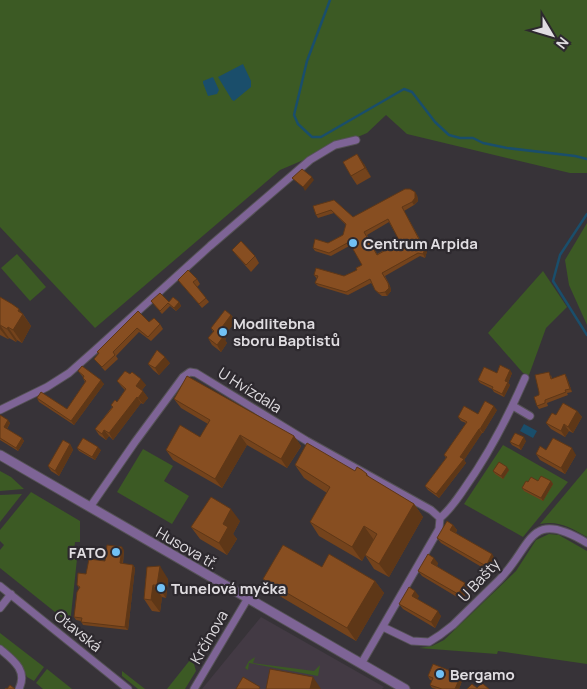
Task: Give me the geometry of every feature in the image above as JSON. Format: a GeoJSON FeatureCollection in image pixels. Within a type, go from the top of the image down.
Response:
{"type":"FeatureCollection","features":[{"type":"Feature","properties":{"kind":"street"},"geometry":{"type":"LineString","coordinates":[[0,410],[47,387],[69,373],[210,246],[310,160],[335,145],[356,140]]}},
{"type":"Feature","properties":{"kind":"street","name":"U Hvízdala"},"geometry":{"type":"LineString","coordinates":[[90,508],[135,442],[183,377],[190,372],[196,373],[307,441],[430,510],[440,518]]}},
{"type":"Feature","properties":{"kind":"street"},"geometry":{"type":"LineString","coordinates":[[361,664],[439,528],[440,518],[448,512],[496,439],[525,378]]}},
{"type":"Feature","properties":{"kind":"street"},"geometry":{"type":"LineString","coordinates":[[512,406],[530,416]]}},
{"type":"Feature","properties":{"kind":"street","name":"Husova tř."},"geometry":{"type":"LineString","coordinates":[[0,455],[405,689]]}},
{"type":"Feature","properties":{"kind":"street","name":"U Bašty"},"geometry":{"type":"LineString","coordinates":[[383,627],[412,641],[428,642],[440,636],[471,609],[507,573],[525,544],[544,529],[570,532],[587,543]]}},
{"type":"Feature","properties":{"kind":"street","name":"Otavská"},"geometry":{"type":"LineString","coordinates":[[0,586],[128,689]]}},
{"type":"Feature","properties":{"kind":"street"},"geometry":{"type":"LineString","coordinates":[[0,608],[11,594]]}},
{"type":"Feature","properties":{"kind":"street","name":"Krčínova"},"geometry":{"type":"LineString","coordinates":[[194,689],[248,598]]}},
{"type":"Feature","properties":{"kind":"street"},"geometry":{"type":"LineString","coordinates":[[0,649],[16,662],[20,669],[22,677],[19,689]]}},
{"type":"Feature","properties":{"kind":"shaded area"},"geometry":{"type":"Polygon","coordinates":[[[261,617],[384,687],[382,689],[202,689],[261,617]]]}},
{"type":"Feature","properties":{"kind":"green space"},"geometry":{"type":"Polygon","coordinates":[[[0,0],[587,0],[587,173],[570,173],[407,134],[386,115],[367,133],[280,170],[95,328],[0,227],[0,0]]]}},
{"type":"Feature","properties":{"kind":"green space"},"geometry":{"type":"Polygon","coordinates":[[[587,223],[587,325],[569,285],[565,260],[587,223]]]}},
{"type":"Feature","properties":{"kind":"green space"},"geometry":{"type":"Polygon","coordinates":[[[17,254],[46,287],[30,301],[1,268],[17,254]]]}},
{"type":"Feature","properties":{"kind":"green space"},"geometry":{"type":"Polygon","coordinates":[[[543,271],[567,307],[546,328],[529,375],[523,373],[488,333],[543,271]]]}},
{"type":"Feature","properties":{"kind":"green space"},"geometry":{"type":"Polygon","coordinates":[[[503,445],[568,482],[523,537],[464,504],[503,445]]]}},
{"type":"Feature","properties":{"kind":"green space"},"geometry":{"type":"Polygon","coordinates":[[[143,449],[173,466],[164,481],[189,496],[172,524],[117,492],[143,449]]]}},
{"type":"Feature","properties":{"kind":"green space"},"geometry":{"type":"Polygon","coordinates":[[[587,468],[587,537],[559,524],[540,524],[587,468]]]}},
{"type":"Feature","properties":{"kind":"green space"},"geometry":{"type":"Polygon","coordinates":[[[0,471],[11,477],[24,489],[0,491],[0,471]]]}},
{"type":"Feature","properties":{"kind":"green space"},"geometry":{"type":"Polygon","coordinates":[[[31,492],[80,521],[80,542],[75,542],[73,559],[77,559],[70,624],[0,568],[0,550],[4,545],[0,541],[0,530],[31,492]]]}},
{"type":"Feature","properties":{"kind":"green space"},"geometry":{"type":"Polygon","coordinates":[[[22,494],[0,522],[0,495],[22,494]]]}},
{"type":"Feature","properties":{"kind":"green space"},"geometry":{"type":"Polygon","coordinates":[[[549,534],[559,535],[587,551],[587,664],[498,651],[497,654],[419,648],[432,646],[444,640],[516,571],[536,540],[549,534]]]}},
{"type":"Feature","properties":{"kind":"green space"},"geometry":{"type":"Polygon","coordinates":[[[0,633],[44,667],[34,681],[27,677],[21,664],[0,645],[0,633]]]}},
{"type":"Feature","properties":{"kind":"green space"},"geometry":{"type":"Polygon","coordinates":[[[255,657],[253,663],[314,671],[320,665],[318,676],[249,663],[248,670],[245,668],[249,661],[255,657]]]}},
{"type":"Feature","properties":{"kind":"green space"},"geometry":{"type":"Polygon","coordinates":[[[190,660],[194,664],[196,671],[185,689],[167,689],[190,660]]]}},
{"type":"Feature","properties":{"kind":"green space"},"geometry":{"type":"Polygon","coordinates":[[[47,669],[72,689],[43,689],[36,683],[47,669]]]}},
{"type":"Feature","properties":{"kind":"green space"},"geometry":{"type":"Polygon","coordinates":[[[122,671],[145,689],[138,689],[122,676],[122,671]]]}},
{"type":"Feature","properties":{"kind":"water"},"geometry":{"type":"Polygon","coordinates":[[[243,64],[251,81],[251,87],[234,101],[218,77],[243,64]]]}},
{"type":"Feature","properties":{"kind":"water"},"geometry":{"type":"Polygon","coordinates":[[[213,77],[219,90],[217,94],[208,96],[203,81],[213,77]]]}},
{"type":"Feature","properties":{"kind":"water"},"geometry":{"type":"Polygon","coordinates":[[[524,424],[537,431],[533,438],[520,431],[524,424]]]}},
{"type":"Feature","properties":{"kind":"building"},"geometry":{"type":"Polygon","coordinates":[[[357,154],[365,168],[351,176],[343,162],[357,154]]]}},
{"type":"Feature","properties":{"kind":"building"},"geometry":{"type":"Polygon","coordinates":[[[302,169],[312,177],[303,187],[292,178],[302,169]]]}},
{"type":"Feature","properties":{"kind":"building","name":"Centrum Arpida"},"geometry":{"type":"Polygon","coordinates":[[[405,189],[415,192],[415,198],[412,202],[402,207],[421,243],[426,245],[423,254],[418,253],[382,273],[389,288],[385,292],[379,293],[375,290],[370,279],[346,292],[315,283],[318,276],[314,275],[316,268],[344,276],[357,270],[356,268],[362,265],[349,242],[329,253],[313,248],[315,239],[328,243],[343,235],[346,224],[331,210],[316,215],[313,206],[334,200],[353,217],[405,189]],[[388,219],[364,232],[377,255],[400,242],[388,219]]]}},
{"type":"Feature","properties":{"kind":"building"},"geometry":{"type":"Polygon","coordinates":[[[241,241],[255,256],[246,265],[232,250],[241,241]]]}},
{"type":"Feature","properties":{"kind":"building"},"geometry":{"type":"Polygon","coordinates":[[[188,270],[197,279],[193,282],[206,298],[199,304],[178,280],[188,270]]]}},
{"type":"Feature","properties":{"kind":"building"},"geometry":{"type":"Polygon","coordinates":[[[160,293],[169,302],[173,297],[179,302],[174,308],[168,303],[160,311],[151,301],[160,293]]]}},
{"type":"Feature","properties":{"kind":"building"},"geometry":{"type":"Polygon","coordinates":[[[0,297],[19,309],[18,311],[23,314],[13,330],[0,325],[0,297]]]}},
{"type":"Feature","properties":{"kind":"building"},"geometry":{"type":"Polygon","coordinates":[[[225,310],[231,315],[219,331],[223,337],[217,345],[208,338],[214,331],[211,328],[225,310]]]}},
{"type":"Feature","properties":{"kind":"building"},"geometry":{"type":"Polygon","coordinates":[[[138,311],[149,322],[154,318],[160,324],[148,337],[137,328],[113,352],[115,355],[102,367],[94,359],[99,353],[97,352],[138,311]]]}},
{"type":"Feature","properties":{"kind":"building"},"geometry":{"type":"Polygon","coordinates":[[[157,350],[165,357],[155,368],[148,364],[157,350]]]}},
{"type":"Feature","properties":{"kind":"building"},"geometry":{"type":"Polygon","coordinates":[[[500,365],[510,370],[505,381],[508,382],[502,394],[492,389],[493,387],[478,380],[484,367],[497,373],[500,365]]]}},
{"type":"Feature","properties":{"kind":"building"},"geometry":{"type":"Polygon","coordinates":[[[82,366],[101,380],[71,421],[37,398],[41,392],[67,409],[86,381],[83,378],[84,376],[78,371],[82,366]]]}},
{"type":"Feature","properties":{"kind":"building"},"geometry":{"type":"Polygon","coordinates":[[[125,371],[130,374],[132,372],[141,379],[136,386],[143,391],[109,433],[104,430],[102,434],[95,429],[113,407],[111,405],[115,400],[117,402],[126,389],[117,381],[125,371]]]}},
{"type":"Feature","properties":{"kind":"building"},"geometry":{"type":"Polygon","coordinates":[[[549,372],[551,379],[565,374],[570,389],[545,400],[545,403],[537,406],[534,397],[539,395],[539,392],[535,375],[549,372]]]}},
{"type":"Feature","properties":{"kind":"building"},"geometry":{"type":"Polygon","coordinates":[[[187,376],[294,436],[281,459],[240,435],[215,479],[166,450],[180,425],[200,437],[210,420],[174,399],[187,376]]]}},
{"type":"Feature","properties":{"kind":"building"},"geometry":{"type":"Polygon","coordinates":[[[485,401],[494,406],[460,457],[464,459],[436,494],[425,486],[447,457],[444,455],[467,422],[458,417],[464,406],[478,414],[485,401]]]}},
{"type":"Feature","properties":{"kind":"building"},"geometry":{"type":"Polygon","coordinates":[[[563,403],[577,411],[568,427],[564,424],[561,431],[546,423],[552,413],[556,415],[563,403]]]}},
{"type":"Feature","properties":{"kind":"building"},"geometry":{"type":"Polygon","coordinates":[[[0,415],[8,420],[4,427],[22,438],[16,448],[0,438],[0,415]]]}},
{"type":"Feature","properties":{"kind":"building"},"geometry":{"type":"Polygon","coordinates":[[[515,433],[524,437],[519,446],[510,442],[515,433]]]}},
{"type":"Feature","properties":{"kind":"building"},"geometry":{"type":"Polygon","coordinates":[[[83,438],[98,447],[92,457],[77,448],[83,438]]]}},
{"type":"Feature","properties":{"kind":"building"},"geometry":{"type":"Polygon","coordinates":[[[553,438],[572,448],[561,468],[536,454],[540,446],[546,450],[553,438]]]}},
{"type":"Feature","properties":{"kind":"building"},"geometry":{"type":"Polygon","coordinates":[[[63,440],[70,444],[55,471],[48,466],[63,440]]]}},
{"type":"Feature","properties":{"kind":"building"},"geometry":{"type":"Polygon","coordinates":[[[307,443],[355,471],[357,467],[366,475],[414,504],[379,564],[365,555],[377,534],[364,526],[352,547],[310,522],[330,487],[295,465],[307,443]]]}},
{"type":"Feature","properties":{"kind":"building"},"geometry":{"type":"Polygon","coordinates":[[[499,462],[507,467],[501,476],[493,471],[499,462]]]}},
{"type":"Feature","properties":{"kind":"building"},"geometry":{"type":"Polygon","coordinates":[[[541,476],[551,481],[541,498],[522,488],[531,477],[538,481],[541,476]]]}},
{"type":"Feature","properties":{"kind":"building"},"geometry":{"type":"Polygon","coordinates":[[[211,497],[231,509],[223,524],[228,527],[219,543],[191,527],[211,497]]]}},
{"type":"Feature","properties":{"kind":"building"},"geometry":{"type":"Polygon","coordinates":[[[447,521],[453,525],[450,530],[492,554],[486,566],[437,538],[447,521]]]}},
{"type":"Feature","properties":{"kind":"building"},"geometry":{"type":"Polygon","coordinates":[[[107,545],[122,547],[120,563],[133,565],[125,627],[81,622],[82,618],[74,617],[77,592],[80,587],[77,585],[78,573],[86,574],[89,559],[105,561],[107,545]]]}},
{"type":"Feature","properties":{"kind":"building"},"geometry":{"type":"Polygon","coordinates":[[[283,545],[322,567],[329,554],[375,581],[347,628],[263,579],[283,545]]]}},
{"type":"Feature","properties":{"kind":"building"},"geometry":{"type":"Polygon","coordinates":[[[428,554],[434,558],[431,563],[465,583],[458,594],[418,571],[428,554]]]}},
{"type":"Feature","properties":{"kind":"building"},"geometry":{"type":"Polygon","coordinates":[[[160,566],[157,585],[153,585],[151,600],[144,599],[147,567],[160,566]]]}},
{"type":"Feature","properties":{"kind":"building"},"geometry":{"type":"Polygon","coordinates":[[[409,587],[415,591],[412,596],[438,611],[431,622],[399,604],[409,587]]]}},
{"type":"Feature","properties":{"kind":"building"},"geometry":{"type":"Polygon","coordinates":[[[433,664],[461,675],[455,689],[442,689],[430,685],[433,678],[428,676],[433,664]]]}},
{"type":"Feature","properties":{"kind":"building"},"geometry":{"type":"Polygon","coordinates":[[[270,669],[313,677],[310,689],[266,689],[270,669]]]}},
{"type":"Feature","properties":{"kind":"building"},"geometry":{"type":"Polygon","coordinates":[[[243,677],[260,687],[259,689],[236,689],[243,677]]]}},
{"type":"Feature","properties":{"kind":"building"},"geometry":{"type":"Polygon","coordinates":[[[482,683],[489,689],[467,689],[472,684],[477,688],[482,683]]]}},
{"type":"Feature","properties":{"kind":"building"},"geometry":{"type":"Polygon","coordinates":[[[10,685],[15,689],[7,689],[10,685]]]}},
{"type":"Feature","properties":{"kind":"waterway"},"geometry":{"type":"LineString","coordinates":[[330,0],[307,61],[294,115],[298,124],[312,137],[321,137],[404,89],[412,92],[435,122],[449,135],[460,138],[473,138],[483,143],[507,148],[587,159]]}},
{"type":"Feature","properties":{"kind":"waterway"},"geometry":{"type":"LineString","coordinates":[[587,214],[560,255],[553,281],[587,335]]}},
{"type":"Feature","properties":{"kind":"place","name":"Centrum Arpida"},"geometry":{"type":"Point","coordinates":[353,243]}},
{"type":"Feature","properties":{"kind":"place","name":"Modlitebna sboru Baptistů"},"geometry":{"type":"Point","coordinates":[223,332]}},
{"type":"Feature","properties":{"kind":"place","name":"FATO"},"geometry":{"type":"Point","coordinates":[116,552]}},
{"type":"Feature","properties":{"kind":"place","name":"Tunelová myčka"},"geometry":{"type":"Point","coordinates":[161,588]}},
{"type":"Feature","properties":{"kind":"place","name":"Bergamo"},"geometry":{"type":"Point","coordinates":[440,674]}}]}
